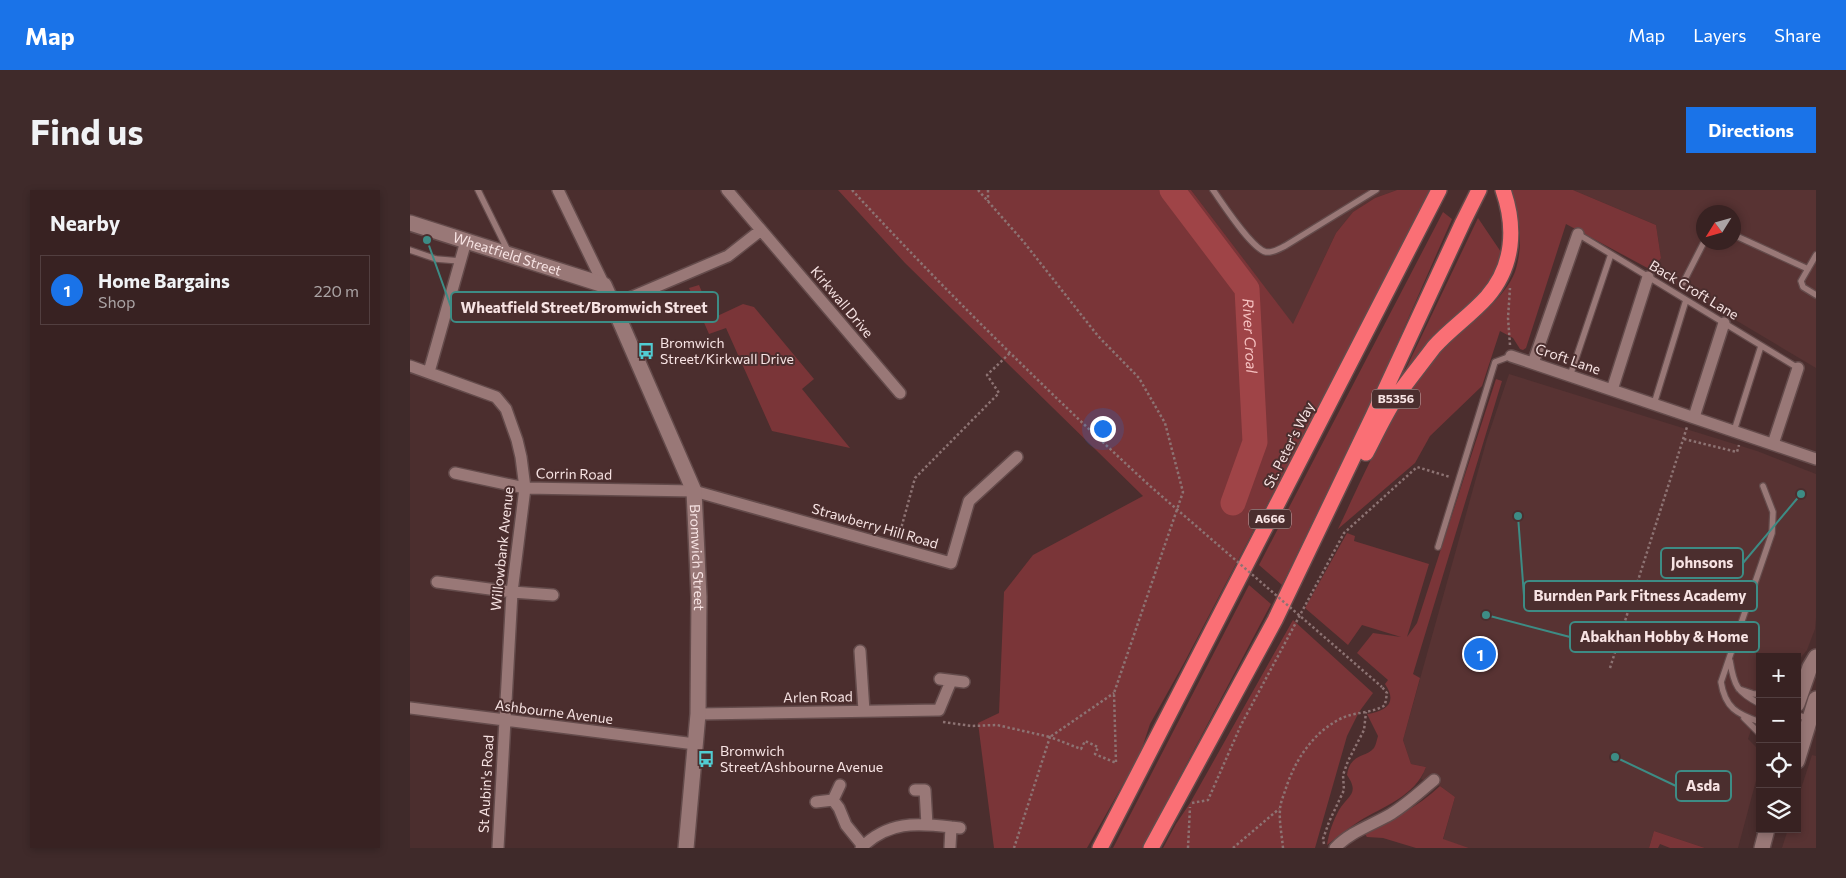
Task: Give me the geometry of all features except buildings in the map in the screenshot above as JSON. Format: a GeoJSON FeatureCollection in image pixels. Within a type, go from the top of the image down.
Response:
{"type":"FeatureCollection","features":[{"type":"Feature","properties":{"kind":"highway","name":"St. Peter's Way"},"geometry":{"type":"LineString","coordinates":[[1100,848],[1439,190]]}},
{"type":"Feature","properties":{"kind":"highway"},"geometry":{"type":"LineString","coordinates":[[1151,848],[1276,620],[1373,416],[1462,222],[1479,190]]}},
{"type":"Feature","properties":{"kind":"highway","name":"B5356"},"geometry":{"type":"LineString","coordinates":[[1276,620],[1396,397],[1437,344],[1487,297],[1498,282],[1508,262],[1512,227],[1503,190]]}},
{"type":"Feature","properties":{"kind":"street"},"geometry":{"type":"LineString","coordinates":[[558,190],[604,285]]}},
{"type":"Feature","properties":{"kind":"street","name":"Kirkwall Drive"},"geometry":{"type":"LineString","coordinates":[[727,190],[900,393]]}},
{"type":"Feature","properties":{"kind":"street","name":"Wheatfield Street"},"geometry":{"type":"LineString","coordinates":[[410,223],[604,285]]}},
{"type":"Feature","properties":{"kind":"street"},"geometry":{"type":"LineString","coordinates":[[614,305],[728,256],[761,230]]}},
{"type":"Feature","properties":{"kind":"street"},"geometry":{"type":"LineString","coordinates":[[1533,363],[1578,234]]}},
{"type":"Feature","properties":{"kind":"street"},"geometry":{"type":"LineString","coordinates":[[429,372],[466,241]]}},
{"type":"Feature","properties":{"kind":"street"},"geometry":{"type":"LineString","coordinates":[[1612,390],[1648,277]]}},
{"type":"Feature","properties":{"kind":"street","name":"Bromwich Street"},"geometry":{"type":"LineString","coordinates":[[604,285],[694,491],[699,597],[698,714],[686,848]]}},
{"type":"Feature","properties":{"kind":"street"},"geometry":{"type":"LineString","coordinates":[[1692,417],[1724,323]]}},
{"type":"Feature","properties":{"kind":"street","name":"Croft Lane"},"geometry":{"type":"LineString","coordinates":[[1511,356],[1816,459]]}},
{"type":"Feature","properties":{"kind":"street","name":"Willowbank Avenue"},"geometry":{"type":"LineString","coordinates":[[410,366],[496,397],[506,409],[519,449],[525,488],[512,592],[504,721]]}},
{"type":"Feature","properties":{"kind":"street"},"geometry":{"type":"LineString","coordinates":[[1773,444],[1798,368]]}},
{"type":"Feature","properties":{"kind":"street","name":"Strawberry Hill Road"},"geometry":{"type":"LineString","coordinates":[[694,491],[951,563],[969,501],[1018,457]]}},
{"type":"Feature","properties":{"kind":"street","name":"Corrin Road"},"geometry":{"type":"LineString","coordinates":[[455,474],[525,488],[694,491]]}},
{"type":"Feature","properties":{"kind":"street"},"geometry":{"type":"LineString","coordinates":[[437,582],[553,596]]}},
{"type":"Feature","properties":{"kind":"street"},"geometry":{"type":"LineString","coordinates":[[860,651],[864,711]]}},
{"type":"Feature","properties":{"kind":"street"},"geometry":{"type":"LineString","coordinates":[[1799,698],[1808,667]]}},
{"type":"Feature","properties":{"kind":"street"},"geometry":{"type":"LineString","coordinates":[[935,710],[946,680],[964,682]]}},
{"type":"Feature","properties":{"kind":"street"},"geometry":{"type":"LineString","coordinates":[[1801,735],[1804,717],[1816,699]]}},
{"type":"Feature","properties":{"kind":"street","name":"Ashbourne Avenue"},"geometry":{"type":"LineString","coordinates":[[410,708],[695,744]]}},
{"type":"Feature","properties":{"kind":"street","name":"Arlen Road"},"geometry":{"type":"LineString","coordinates":[[698,714],[935,710]]}},
{"type":"Feature","properties":{"kind":"street","name":"St Aubin's Road"},"geometry":{"type":"LineString","coordinates":[[498,848],[504,721]]}},
{"type":"Feature","properties":{"kind":"street"},"geometry":{"type":"LineString","coordinates":[[1335,848],[1359,830],[1390,815],[1411,801],[1434,780]]}},
{"type":"Feature","properties":{"kind":"street"},"geometry":{"type":"LineString","coordinates":[[834,800],[840,785]]}},
{"type":"Feature","properties":{"kind":"street"},"geometry":{"type":"LineString","coordinates":[[915,790],[925,790],[927,825]]}},
{"type":"Feature","properties":{"kind":"street"},"geometry":{"type":"LineString","coordinates":[[816,802],[834,800]]}},
{"type":"Feature","properties":{"kind":"street"},"geometry":{"type":"LineString","coordinates":[[834,800],[846,826],[862,847],[892,828],[908,825],[955,828],[950,847]]}},
{"type":"Feature","properties":{"kind":"street"},"geometry":{"type":"LineString","coordinates":[[1762,848],[1766,833]]}},
{"type":"Feature","properties":{"kind":"lane"},"geometry":{"type":"LineString","coordinates":[[478,190],[510,255]]}},
{"type":"Feature","properties":{"kind":"lane"},"geometry":{"type":"LineString","coordinates":[[1213,190],[1254,245],[1266,252],[1276,251],[1285,246],[1376,190]]}},
{"type":"Feature","properties":{"kind":"lane","name":"Back Croft Lane"},"geometry":{"type":"LineString","coordinates":[[1578,234],[1798,368]]}},
{"type":"Feature","properties":{"kind":"lane"},"geometry":{"type":"LineString","coordinates":[[1741,238],[1808,269]]}},
{"type":"Feature","properties":{"kind":"lane"},"geometry":{"type":"LineString","coordinates":[[410,250],[436,259],[460,260]]}},
{"type":"Feature","properties":{"kind":"lane"},"geometry":{"type":"LineString","coordinates":[[1683,283],[1700,250]]}},
{"type":"Feature","properties":{"kind":"lane"},"geometry":{"type":"LineString","coordinates":[[1570,376],[1611,254]]}},
{"type":"Feature","properties":{"kind":"lane"},"geometry":{"type":"LineString","coordinates":[[1816,255],[1801,283],[1803,287],[1816,296]]}},
{"type":"Feature","properties":{"kind":"lane"},"geometry":{"type":"LineString","coordinates":[[1654,404],[1686,300]]}},
{"type":"Feature","properties":{"kind":"lane"},"geometry":{"type":"LineString","coordinates":[[1738,432],[1761,346]]}},
{"type":"Feature","properties":{"kind":"lane"},"geometry":{"type":"LineString","coordinates":[[1438,547],[1495,362],[1511,356]]}},
{"type":"Feature","properties":{"kind":"lane"},"geometry":{"type":"LineString","coordinates":[[1756,721],[1735,712],[1723,695],[1721,682],[1772,533],[1773,512],[1763,486]]}},
{"type":"Feature","properties":{"kind":"lane"},"geometry":{"type":"LineString","coordinates":[[1730,659],[1733,680],[1737,689],[1756,702]]}},
{"type":"Feature","properties":{"kind":"lane"},"geometry":{"type":"LineString","coordinates":[[1737,689],[1756,694]]}},
{"type":"Feature","properties":{"kind":"lane"},"geometry":{"type":"LineString","coordinates":[[1743,716],[1756,730]]}},
{"type":"Feature","properties":{"kind":"path"},"geometry":{"type":"LineString","coordinates":[[852,190],[896,238],[1079,420],[1150,486],[1382,686],[1387,693],[1385,704],[1379,709],[1354,713],[1337,720],[1306,748],[1297,760],[1289,778],[1280,808],[1282,848]]}},
{"type":"Feature","properties":{"kind":"path"},"geometry":{"type":"LineString","coordinates":[[935,710],[934,721],[972,726],[997,725],[1050,737],[1081,749],[1085,741],[1098,747],[1095,754],[1116,763],[1114,693],[1183,492],[1165,423],[1138,378],[1098,336],[1023,241],[978,190]]}},
{"type":"Feature","properties":{"kind":"path"},"geometry":{"type":"LineString","coordinates":[[988,190],[988,201]]}},
{"type":"Feature","properties":{"kind":"path"},"geometry":{"type":"LineString","coordinates":[[1510,288],[1508,318],[1511,356]]}},
{"type":"Feature","properties":{"kind":"path"},"geometry":{"type":"LineString","coordinates":[[896,547],[916,478],[999,393],[987,375],[1011,352]]}},
{"type":"Feature","properties":{"kind":"path"},"geometry":{"type":"LineString","coordinates":[[1610,668],[1683,439],[1692,417]]}},
{"type":"Feature","properties":{"kind":"path"},"geometry":{"type":"LineString","coordinates":[[1683,439],[1737,452],[1738,432]]}},
{"type":"Feature","properties":{"kind":"path"},"geometry":{"type":"LineString","coordinates":[[1188,848],[1190,803],[1208,800],[1246,716],[1344,533],[1417,467],[1458,479]]}},
{"type":"Feature","properties":{"kind":"path"},"geometry":{"type":"LineString","coordinates":[[1014,848],[1050,737],[1114,693]]}},
{"type":"Feature","properties":{"kind":"path"},"geometry":{"type":"LineString","coordinates":[[1324,848],[1323,839],[1344,790],[1343,775],[1364,730],[1366,711]]}},
{"type":"Feature","properties":{"kind":"path"},"geometry":{"type":"LineString","coordinates":[[1233,848],[1280,808]]}},
{"type":"Feature","properties":{"kind":"shaded area"},"geometry":{"type":"Polygon","coordinates":[[[838,190],[1191,190],[1293,324],[1336,233],[1353,212],[1375,198],[1397,190],[1432,190],[1184,663],[1150,724],[1140,754],[1087,848],[994,848],[978,723],[999,713],[1004,592],[1033,555],[1143,496],[905,263],[838,190]]]}},
{"type":"Feature","properties":{"kind":"shaded area"},"geometry":{"type":"Polygon","coordinates":[[[1191,190],[1397,190],[1375,198],[1353,212],[1336,233],[1293,325],[1191,190]]]}},
{"type":"Feature","properties":{"kind":"shaded area"},"geometry":{"type":"Polygon","coordinates":[[[1510,190],[1573,190],[1656,225],[1661,258],[1653,271],[1566,224],[1526,348],[1520,349],[1513,338],[1500,331],[1482,386],[1430,436],[1415,463],[1338,529],[1376,449],[1410,391],[1444,349],[1496,301],[1510,282],[1518,262],[1520,230],[1510,190]]]}},
{"type":"Feature","properties":{"kind":"shaded area"},"geometry":{"type":"Polygon","coordinates":[[[1573,190],[1816,190],[1816,368],[1653,271],[1661,258],[1656,225],[1573,190]]]}},
{"type":"Feature","properties":{"kind":"shaded area"},"geometry":{"type":"Polygon","coordinates":[[[1443,212],[1452,219],[1381,380],[1282,585],[1259,565],[1443,212]]]}},
{"type":"Feature","properties":{"kind":"shaded area"},"geometry":{"type":"Polygon","coordinates":[[[1478,218],[1503,255],[1496,277],[1402,377],[1478,218]]]}},
{"type":"Feature","properties":{"kind":"shaded area"},"geometry":{"type":"Polygon","coordinates":[[[699,285],[713,318],[743,304],[754,307],[814,379],[802,389],[850,448],[772,431],[726,328],[709,334],[689,288],[699,285]]]}},
{"type":"Feature","properties":{"kind":"shaded area"},"geometry":{"type":"Polygon","coordinates":[[[1509,374],[1757,451],[1816,474],[1815,629],[1807,650],[1801,657],[1801,653],[1756,653],[1756,715],[1748,739],[1756,747],[1756,780],[1738,848],[1705,848],[1654,831],[1649,848],[1469,848],[1443,840],[1455,797],[1440,786],[1421,779],[1426,767],[1411,764],[1403,740],[1487,439],[1509,374]]]}},
{"type":"Feature","properties":{"kind":"shaded area"},"geometry":{"type":"Polygon","coordinates":[[[1496,379],[1502,381],[1413,674],[1420,678],[1403,740],[1411,764],[1426,767],[1421,777],[1406,793],[1358,822],[1327,845],[1335,818],[1353,790],[1347,775],[1351,763],[1371,751],[1376,744],[1378,736],[1367,714],[1380,711],[1390,701],[1389,691],[1385,684],[1388,680],[1357,653],[1373,633],[1401,637],[1362,625],[1348,645],[1305,608],[1347,533],[1355,536],[1354,541],[1429,564],[1407,637],[1417,623],[1496,379]]]}},
{"type":"Feature","properties":{"kind":"shaded area"},"geometry":{"type":"Polygon","coordinates":[[[1249,585],[1271,604],[1142,848],[1113,848],[1249,585]]]}},
{"type":"Feature","properties":{"kind":"shaded area"},"geometry":{"type":"Polygon","coordinates":[[[1293,620],[1373,693],[1359,712],[1347,736],[1315,848],[1163,848],[1190,803],[1293,620]]]}},
{"type":"Feature","properties":{"kind":"shaded area"},"geometry":{"type":"Polygon","coordinates":[[[1812,755],[1816,756],[1816,848],[1782,848],[1787,833],[1801,833],[1801,789],[1812,755]]]}},
{"type":"Feature","properties":{"kind":"shaded area"},"geometry":{"type":"Polygon","coordinates":[[[1440,786],[1455,797],[1443,839],[1469,848],[1416,848],[1383,838],[1367,837],[1364,833],[1413,807],[1440,786]]]}},
{"type":"Feature","properties":{"kind":"shaded area"},"geometry":{"type":"Polygon","coordinates":[[[1654,831],[1705,848],[1670,848],[1660,844],[1658,848],[1649,848],[1654,831]]]}},
{"type":"Feature","properties":{"kind":"waterway","name":"River Croal"},"geometry":{"type":"LineString","coordinates":[[1172,190],[1247,289],[1255,442],[1233,503]]}},
{"type":"Feature","properties":{"kind":"place","name":"Wheatfield Street/Bromwich Street"},"geometry":{"type":"Point","coordinates":[427,240]}},
{"type":"Feature","properties":{"kind":"place","name":"Bromwich Street/Kirkwall Drive"},"geometry":{"type":"Point","coordinates":[646,351]}},
{"type":"Feature","properties":{"kind":"place","name":"Johnsons"},"geometry":{"type":"Point","coordinates":[1801,494]}},
{"type":"Feature","properties":{"kind":"place","name":"Burnden Park Fitness Academy"},"geometry":{"type":"Point","coordinates":[1518,516]}},
{"type":"Feature","properties":{"kind":"place","name":"Abakhan Hobby & Home"},"geometry":{"type":"Point","coordinates":[1486,615]}},
{"type":"Feature","properties":{"kind":"place","name":"Home Bargains"},"geometry":{"type":"Point","coordinates":[1480,654]}},
{"type":"Feature","properties":{"kind":"place","name":"Asda"},"geometry":{"type":"Point","coordinates":[1615,757]}},
{"type":"Feature","properties":{"kind":"place","name":"Bromwich Street/Ashbourne Avenue"},"geometry":{"type":"Point","coordinates":[706,759]}}]}
